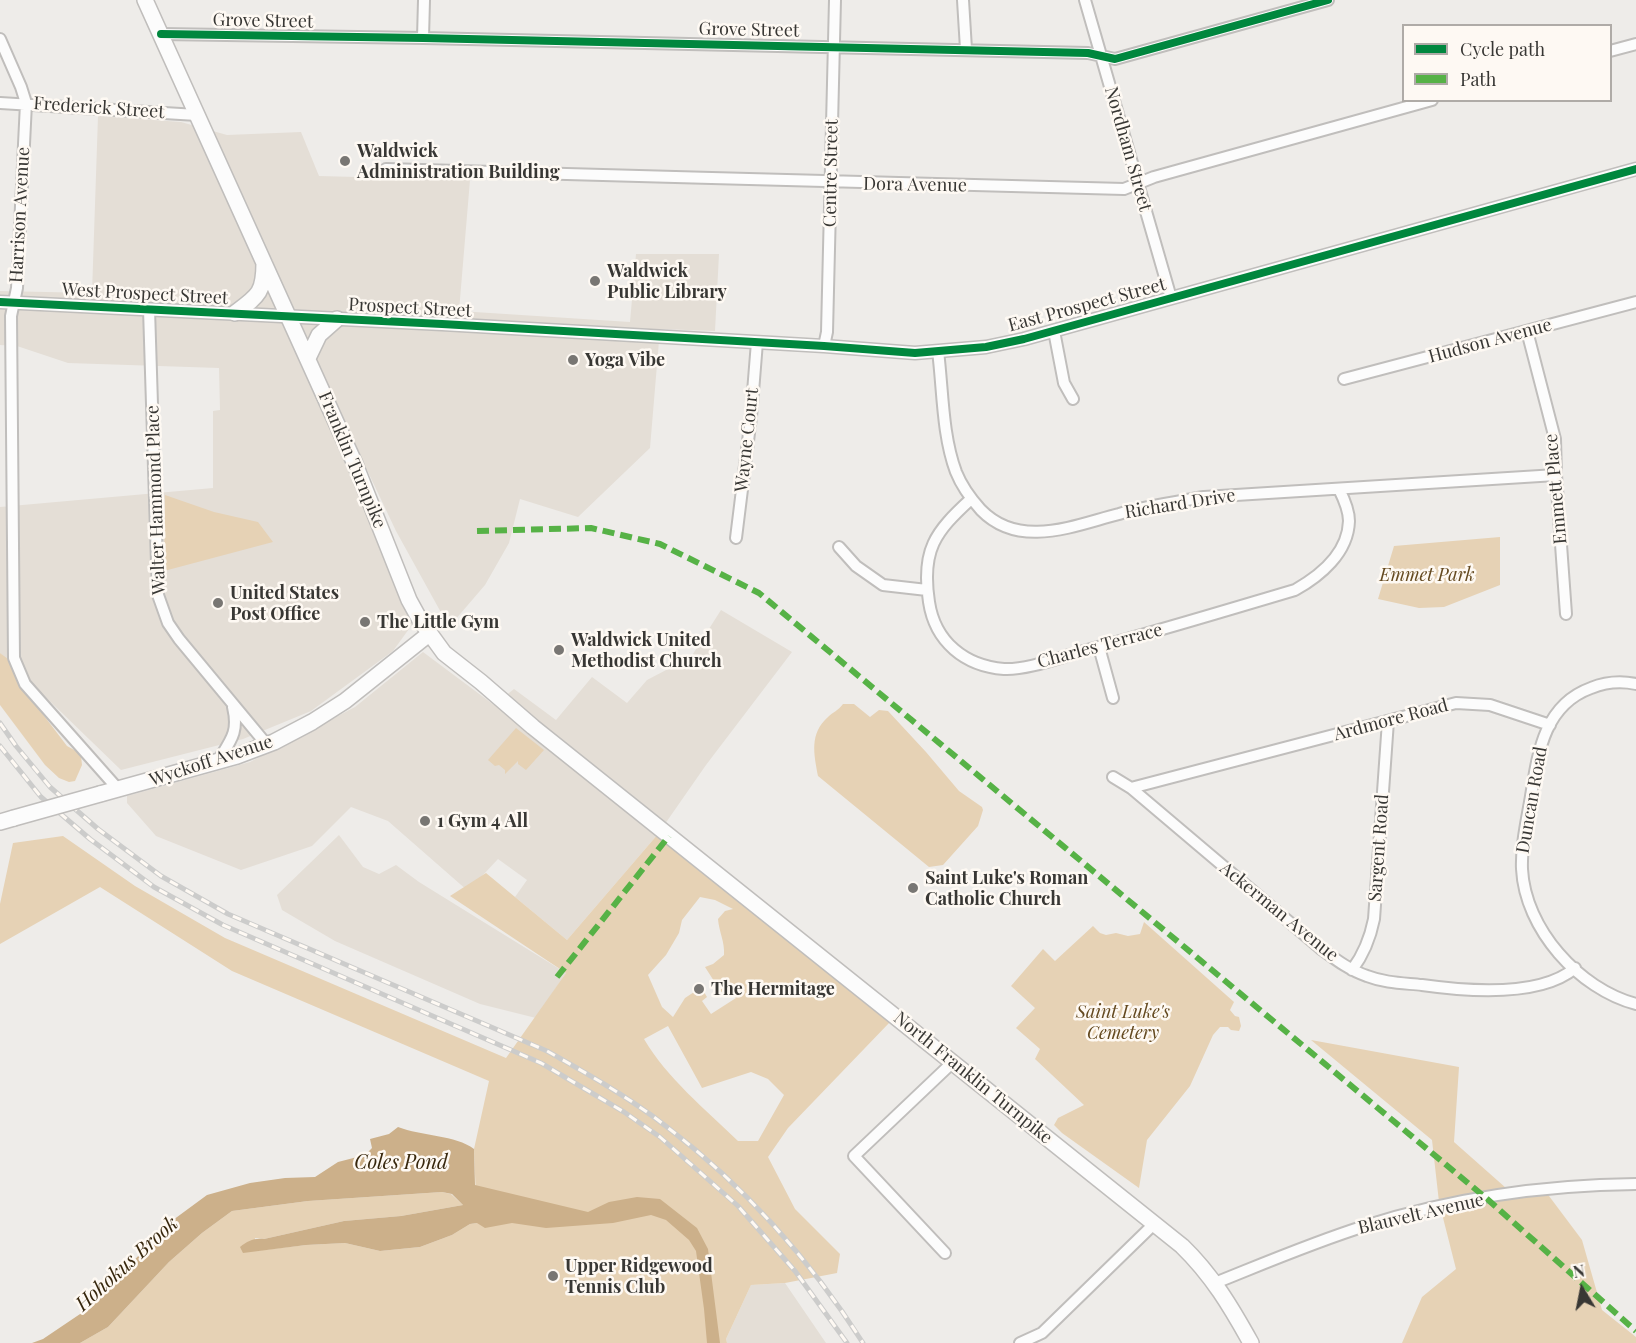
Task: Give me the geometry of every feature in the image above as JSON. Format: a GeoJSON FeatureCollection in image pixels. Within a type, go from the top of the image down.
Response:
{"type":"FeatureCollection","features":[{"type":"Feature","properties":{"kind":"main road","name":"Franklin Turnpike"},"geometry":{"type":"LineString","coordinates":[[145,0],[355,464],[409,600],[429,634],[444,653],[669,836]]}},
{"type":"Feature","properties":{"kind":"main road"},"geometry":{"type":"LineString","coordinates":[[235,313],[258,296],[262,288],[264,260]]}},
{"type":"Feature","properties":{"kind":"main road"},"geometry":{"type":"LineString","coordinates":[[308,358],[319,335],[338,319]]}},
{"type":"Feature","properties":{"kind":"main road","name":"Wyckoff Avenue"},"geometry":{"type":"LineString","coordinates":[[7,820],[218,761],[267,744],[312,722],[345,701],[429,634]]}},
{"type":"Feature","properties":{"kind":"main road","name":"North Franklin Turnpike"},"geometry":{"type":"LineString","coordinates":[[669,836],[1182,1246],[1201,1264],[1215,1283],[1251,1343]]}},
{"type":"Feature","properties":{"kind":"street"},"geometry":{"type":"LineString","coordinates":[[423,38],[424,0]]}},
{"type":"Feature","properties":{"kind":"street","name":"Centre Street"},"geometry":{"type":"LineString","coordinates":[[824,346],[827,332],[835,0]]}},
{"type":"Feature","properties":{"kind":"street"},"geometry":{"type":"LineString","coordinates":[[963,0],[966,49]]}},
{"type":"Feature","properties":{"kind":"street","name":"Nordham Street"},"geometry":{"type":"LineString","coordinates":[[1085,0],[1171,298]]}},
{"type":"Feature","properties":{"kind":"street","name":"Grove Street"},"geometry":{"type":"LineString","coordinates":[[161,34],[966,49],[1088,53],[1115,58],[1328,0]]}},
{"type":"Feature","properties":{"kind":"street","name":"Harrison Avenue"},"geometry":{"type":"LineString","coordinates":[[0,39],[26,103],[17,288],[11,316],[14,658],[25,684],[118,789]]}},
{"type":"Feature","properties":{"kind":"street"},"geometry":{"type":"LineString","coordinates":[[1612,51],[1636,44]]}},
{"type":"Feature","properties":{"kind":"street","name":"Dora Avenue"},"geometry":{"type":"LineString","coordinates":[[386,169],[831,183],[1124,189],[1154,177],[1425,102]]}},
{"type":"Feature","properties":{"kind":"street","name":"Frederick Street"},"geometry":{"type":"LineString","coordinates":[[0,103],[197,115]]}},
{"type":"Feature","properties":{"kind":"street","name":"East Prospect Street"},"geometry":{"type":"LineString","coordinates":[[530,329],[915,353],[986,347],[1054,331],[1636,170]]}},
{"type":"Feature","properties":{"kind":"street","name":"West Prospect Street"},"geometry":{"type":"LineString","coordinates":[[0,302],[289,315]]}},
{"type":"Feature","properties":{"kind":"street","name":"Hudson Avenue"},"geometry":{"type":"LineString","coordinates":[[1344,379],[1636,302]]}},
{"type":"Feature","properties":{"kind":"street","name":"Walter Hammond Place"},"geometry":{"type":"LineString","coordinates":[[149,309],[158,595],[168,623],[267,744]]}},
{"type":"Feature","properties":{"kind":"street","name":"Prospect Street"},"geometry":{"type":"LineString","coordinates":[[289,315],[530,329]]}},
{"type":"Feature","properties":{"kind":"street"},"geometry":{"type":"LineString","coordinates":[[1054,331],[1064,383],[1073,399]]}},
{"type":"Feature","properties":{"kind":"street","name":"Emmett Place"},"geometry":{"type":"LineString","coordinates":[[1527,331],[1555,439],[1566,614]]}},
{"type":"Feature","properties":{"kind":"street","name":"Wayne Court"},"geometry":{"type":"LineString","coordinates":[[736,538],[751,417],[757,342]]}},
{"type":"Feature","properties":{"kind":"street","name":"Richard Drive"},"geometry":{"type":"LineString","coordinates":[[938,351],[950,450],[956,472],[971,499],[985,514],[1015,530],[1034,532],[1069,528],[1145,507],[1204,497],[1556,475]]}},
{"type":"Feature","properties":{"kind":"street"},"geometry":{"type":"LineString","coordinates":[[0,451],[12,452]]}},
{"type":"Feature","properties":{"kind":"street","name":"Charles Terrace"},"geometry":{"type":"LineString","coordinates":[[971,499],[945,522],[932,547],[928,565],[927,590],[930,607],[941,636],[955,651],[973,662],[1006,669],[1099,647],[1295,590],[1321,574],[1340,548],[1349,523],[1348,512],[1339,489]]}},
{"type":"Feature","properties":{"kind":"street"},"geometry":{"type":"LineString","coordinates":[[838,547],[856,566],[883,585],[927,590]]}},
{"type":"Feature","properties":{"kind":"street"},"geometry":{"type":"LineString","coordinates":[[1099,647],[1113,698]]}},
{"type":"Feature","properties":{"kind":"street"},"geometry":{"type":"LineString","coordinates":[[1550,725],[1557,709],[1584,690],[1615,682],[1636,684]]}},
{"type":"Feature","properties":{"kind":"street","name":"Ardmore Road"},"geometry":{"type":"LineString","coordinates":[[1131,788],[1456,703],[1490,705],[1550,725]]}},
{"type":"Feature","properties":{"kind":"street"},"geometry":{"type":"LineString","coordinates":[[218,761],[236,730],[232,704]]}},
{"type":"Feature","properties":{"kind":"street","name":"Sargent Road"},"geometry":{"type":"LineString","coordinates":[[1352,970],[1364,954],[1374,919],[1388,721]]}},
{"type":"Feature","properties":{"kind":"street","name":"Duncan Road"},"geometry":{"type":"LineString","coordinates":[[1550,725],[1542,739],[1538,754],[1522,849],[1522,870],[1528,900],[1539,927],[1575,968]]}},
{"type":"Feature","properties":{"kind":"street","name":"Ackerman Avenue"},"geometry":{"type":"LineString","coordinates":[[1113,777],[1131,788],[1320,948],[1352,970],[1388,982],[1472,991],[1526,987],[1558,979],[1575,968]]}},
{"type":"Feature","properties":{"kind":"street"},"geometry":{"type":"LineString","coordinates":[[1575,968],[1593,984],[1612,995],[1636,1004]]}},
{"type":"Feature","properties":{"kind":"street"},"geometry":{"type":"LineString","coordinates":[[945,1253],[854,1156],[953,1062]]}},
{"type":"Feature","properties":{"kind":"street","name":"Blauvelt Avenue"},"geometry":{"type":"LineString","coordinates":[[1215,1283],[1319,1241],[1416,1212],[1515,1193],[1636,1184]]}},
{"type":"Feature","properties":{"kind":"street"},"geometry":{"type":"LineString","coordinates":[[1020,1343],[1042,1333],[1155,1223]]}},
{"type":"Feature","properties":{"kind":"shaded area"},"geometry":{"type":"Polygon","coordinates":[[[98,116],[181,122],[227,135],[301,132],[319,176],[470,180],[459,311],[630,322],[636,254],[719,254],[715,331],[660,329],[650,448],[578,517],[520,499],[509,543],[485,585],[449,627],[396,531],[316,362],[414,622],[393,651],[311,711],[243,739],[121,770],[0,653],[0,507],[213,488],[213,411],[220,410],[219,368],[68,363],[17,346],[0,345],[0,291],[92,293],[98,116]]]}},
{"type":"Feature","properties":{"kind":"shaded area"},"geometry":{"type":"Polygon","coordinates":[[[721,610],[792,652],[706,765],[658,834],[567,940],[515,897],[527,880],[498,859],[468,891],[388,821],[351,807],[312,846],[241,870],[156,836],[127,803],[127,796],[250,762],[355,707],[423,652],[494,705],[514,689],[556,720],[592,677],[627,703],[647,680],[670,668],[684,668],[721,610]]]}},
{"type":"Feature","properties":{"kind":"shaded area"},"geometry":{"type":"Polygon","coordinates":[[[339,835],[363,867],[379,874],[396,865],[419,882],[566,973],[536,1018],[480,1004],[335,941],[282,910],[277,895],[339,835]]]}},
{"type":"Feature","properties":{"kind":"shaded area"},"geometry":{"type":"Polygon","coordinates":[[[785,1283],[826,1343],[727,1343],[726,1339],[751,1285],[785,1283]]]}},
{"type":"Feature","properties":{"kind":"green space"},"geometry":{"type":"Polygon","coordinates":[[[165,495],[214,512],[258,522],[273,542],[164,571],[165,495]]]}},
{"type":"Feature","properties":{"kind":"green space","name":"Emmet Park"},"geometry":{"type":"Polygon","coordinates":[[[1500,537],[1500,585],[1444,607],[1419,608],[1378,599],[1394,546],[1500,537]]]}},
{"type":"Feature","properties":{"kind":"green space"},"geometry":{"type":"Polygon","coordinates":[[[0,653],[12,662],[30,684],[39,709],[67,746],[81,756],[82,765],[75,781],[69,782],[59,778],[45,765],[0,705],[0,653]]]}},
{"type":"Feature","properties":{"kind":"green space"},"geometry":{"type":"Polygon","coordinates":[[[843,704],[854,704],[870,717],[879,710],[888,711],[959,791],[982,807],[978,826],[943,865],[929,867],[818,776],[814,752],[815,737],[822,724],[843,704]]]}},
{"type":"Feature","properties":{"kind":"green space"},"geometry":{"type":"Polygon","coordinates":[[[516,728],[544,750],[526,770],[518,764],[518,761],[505,774],[505,770],[499,765],[495,766],[488,760],[516,728]]]}},
{"type":"Feature","properties":{"kind":"green space"},"geometry":{"type":"Polygon","coordinates":[[[658,834],[890,1022],[788,1128],[768,1157],[795,1209],[840,1254],[837,1273],[785,1283],[751,1285],[726,1339],[727,1343],[80,1343],[108,1327],[169,1262],[232,1211],[308,1201],[442,1192],[451,1194],[463,1205],[401,1216],[344,1221],[264,1239],[255,1238],[254,1251],[345,1243],[380,1251],[420,1247],[477,1223],[474,1149],[489,1081],[232,971],[100,887],[0,944],[0,904],[13,843],[63,836],[135,886],[225,938],[506,1058],[566,973],[450,896],[486,873],[567,940],[658,834]],[[700,897],[682,920],[679,933],[666,955],[648,975],[662,1007],[673,1017],[685,998],[694,992],[697,996],[704,992],[707,997],[702,1001],[711,1014],[736,998],[729,987],[721,992],[705,967],[724,955],[718,919],[725,911],[733,909],[715,900],[700,897]],[[668,1026],[644,1039],[653,1053],[687,1093],[738,1141],[758,1141],[784,1095],[768,1079],[751,1072],[702,1088],[668,1026]]]}},
{"type":"Feature","properties":{"kind":"green space","name":"Saint Luke's Cemetery"},"geometry":{"type":"Polygon","coordinates":[[[1144,922],[1234,1002],[1230,1010],[1239,1017],[1241,1026],[1239,1031],[1220,1027],[1213,1035],[1190,1086],[1147,1140],[1139,1188],[1054,1125],[1058,1118],[1084,1105],[1035,1059],[1040,1049],[1016,1028],[1035,1008],[1011,986],[1043,949],[1055,961],[1093,926],[1106,935],[1116,933],[1128,936],[1140,934],[1144,922]]]}},
{"type":"Feature","properties":{"kind":"green space"},"geometry":{"type":"Polygon","coordinates":[[[1311,1040],[1459,1067],[1454,1142],[1506,1188],[1543,1188],[1582,1240],[1602,1310],[1636,1337],[1636,1343],[1402,1343],[1422,1297],[1456,1269],[1439,1202],[1432,1140],[1311,1040]]]}},
{"type":"Feature","properties":{"kind":"water","name":"Coles Pond"},"geometry":{"type":"Polygon","coordinates":[[[398,1127],[448,1138],[467,1144],[474,1149],[475,1185],[588,1212],[609,1202],[637,1197],[660,1199],[697,1228],[708,1249],[720,1343],[707,1343],[696,1251],[689,1240],[666,1220],[651,1215],[613,1223],[546,1228],[512,1223],[485,1228],[477,1223],[420,1247],[380,1251],[345,1243],[306,1245],[243,1253],[240,1247],[254,1240],[344,1221],[401,1216],[463,1205],[452,1194],[442,1192],[308,1201],[232,1211],[169,1262],[108,1327],[80,1343],[32,1343],[43,1339],[86,1310],[173,1220],[207,1195],[250,1183],[315,1177],[338,1162],[365,1155],[372,1148],[370,1139],[389,1134],[398,1127]]]}},
{"type":"Feature","properties":{"kind":"railway"},"geometry":{"type":"LineString","coordinates":[[0,723],[50,787],[98,829],[161,876],[228,914],[547,1051],[653,1116],[723,1174],[774,1226],[821,1283],[863,1343]]}},
{"type":"Feature","properties":{"kind":"railway"},"geometry":{"type":"LineString","coordinates":[[0,746],[41,797],[90,839],[154,887],[223,925],[541,1063],[624,1112],[660,1137],[738,1206],[795,1271],[847,1343]]}},
{"type":"Feature","properties":{"kind":"marked path"},"geometry":{"type":"LineString","coordinates":[[477,531],[591,528],[660,544],[759,593],[1486,1198],[1636,1331]]}},
{"type":"Feature","properties":{"kind":"marked path"},"geometry":{"type":"LineString","coordinates":[[557,977],[669,836]]}},
{"type":"Feature","properties":{"kind":"cycle path"},"geometry":{"type":"LineString","coordinates":[[161,34],[1088,53],[1115,59],[1328,0]]}},
{"type":"Feature","properties":{"kind":"cycle path"},"geometry":{"type":"LineString","coordinates":[[0,302],[442,324],[915,353],[986,347],[1024,339],[1636,169]]}},
{"type":"Feature","properties":{"kind":"place","name":"Waldwick Administration Building"},"geometry":{"type":"Point","coordinates":[345,161]}},
{"type":"Feature","properties":{"kind":"place","name":"Waldwick Public Library"},"geometry":{"type":"Point","coordinates":[595,281]}},
{"type":"Feature","properties":{"kind":"place","name":"Yoga Vibe"},"geometry":{"type":"Point","coordinates":[573,360]}},
{"type":"Feature","properties":{"kind":"place","name":"United States Post Office"},"geometry":{"type":"Point","coordinates":[218,603]}},
{"type":"Feature","properties":{"kind":"place","name":"The Little Gym"},"geometry":{"type":"Point","coordinates":[365,622]}},
{"type":"Feature","properties":{"kind":"place","name":"Waldwick United Methodist Church"},"geometry":{"type":"Point","coordinates":[559,650]}},
{"type":"Feature","properties":{"kind":"place","name":"1 Gym 4 All"},"geometry":{"type":"Point","coordinates":[425,821]}},
{"type":"Feature","properties":{"kind":"place","name":"Saint Luke's Roman Catholic Church"},"geometry":{"type":"Point","coordinates":[913,888]}},
{"type":"Feature","properties":{"kind":"place","name":"The Hermitage"},"geometry":{"type":"Point","coordinates":[699,989]}},
{"type":"Feature","properties":{"kind":"place","name":"Upper Ridgewood Tennis Club"},"geometry":{"type":"Point","coordinates":[553,1276]}},
{"type":"Feature","properties":{"kind":"water label","name":"Hohokus Brook"},"geometry":{"type":"Point","coordinates":[127,1264]}}]}
